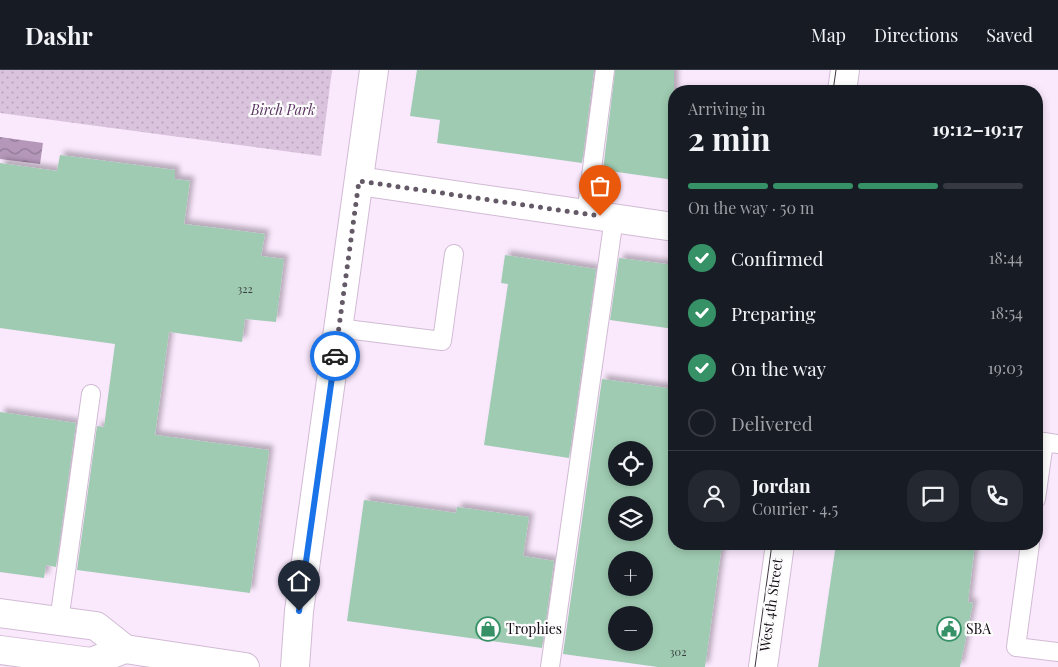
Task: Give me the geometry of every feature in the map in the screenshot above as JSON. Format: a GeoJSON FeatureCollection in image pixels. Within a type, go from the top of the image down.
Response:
{"type":"FeatureCollection","features":[{"type":"Feature","properties":{"kind":"street"},"geometry":{"type":"LineString","coordinates":[[295,667],[299,611],[374,70]]}},
{"type":"Feature","properties":{"kind":"street"},"geometry":{"type":"LineString","coordinates":[[843,85],[845,70]]}},
{"type":"Feature","properties":{"kind":"street"},"geometry":{"type":"LineString","coordinates":[[359,181],[668,226]]}},
{"type":"Feature","properties":{"kind":"street","name":"West 4th Street"},"geometry":{"type":"LineString","coordinates":[[763,667],[779,550]]}},
{"type":"Feature","properties":{"kind":"street"},"geometry":{"type":"LineString","coordinates":[[0,613],[96,626],[125,650]]}},
{"type":"Feature","properties":{"kind":"street"},"geometry":{"type":"LineString","coordinates":[[0,650],[91,662],[125,650],[245,667]]}},
{"type":"Feature","properties":{"kind":"lane"},"geometry":{"type":"LineString","coordinates":[[586,214],[605,70]]}},
{"type":"Feature","properties":{"kind":"lane"},"geometry":{"type":"LineString","coordinates":[[550,667],[614,218]]}},
{"type":"Feature","properties":{"kind":"lane"},"geometry":{"type":"LineString","coordinates":[[338,328],[442,341],[454,254]]}},
{"type":"Feature","properties":{"kind":"lane"},"geometry":{"type":"LineString","coordinates":[[59,621],[91,394]]}},
{"type":"Feature","properties":{"kind":"lane"},"geometry":{"type":"LineString","coordinates":[[1043,449],[1044,442],[1058,444]]}},
{"type":"Feature","properties":{"kind":"lane"},"geometry":{"type":"LineString","coordinates":[[1029,550],[1016,646],[1058,652]]}},
{"type":"Feature","properties":{"kind":"green space","name":"Birch Park"},"geometry":{"type":"Polygon","coordinates":[[[0,70],[332,70],[321,156],[0,113],[0,70]]]}},
{"type":"Feature","properties":{"kind":"water"},"geometry":{"type":"Polygon","coordinates":[[[0,137],[43,143],[40,164],[0,159],[0,137]]]}},
{"type":"Feature","properties":{"kind":"building"},"geometry":{"type":"Polygon","coordinates":[[[417,70],[594,70],[582,163],[437,143],[440,120],[410,116],[417,70]]]}},
{"type":"Feature","properties":{"kind":"building"},"geometry":{"type":"Polygon","coordinates":[[[615,70],[674,70],[674,85],[668,85],[668,179],[603,170],[615,70]]]}},
{"type":"Feature","properties":{"kind":"building"},"geometry":{"type":"Polygon","coordinates":[[[60,155],[175,170],[175,179],[190,181],[184,224],[265,234],[261,256],[284,259],[276,322],[245,319],[242,342],[169,332],[155,435],[269,450],[250,593],[77,570],[97,426],[104,427],[115,344],[0,328],[0,163],[57,171],[60,155]]]}},
{"type":"Feature","properties":{"kind":"building"},"geometry":{"type":"Polygon","coordinates":[[[505,255],[596,269],[569,458],[484,445],[508,284],[501,283],[505,255]]]}},
{"type":"Feature","properties":{"kind":"building"},"geometry":{"type":"Polygon","coordinates":[[[619,258],[668,264],[668,328],[610,320],[619,258]]]}},
{"type":"Feature","properties":{"kind":"building"},"geometry":{"type":"Polygon","coordinates":[[[602,379],[668,388],[668,550],[721,550],[705,667],[658,667],[563,654],[602,379]]]}},
{"type":"Feature","properties":{"kind":"building"},"geometry":{"type":"Polygon","coordinates":[[[0,412],[76,423],[56,567],[46,565],[44,578],[0,572],[0,412]]]}},
{"type":"Feature","properties":{"kind":"building"},"geometry":{"type":"Polygon","coordinates":[[[364,500],[456,513],[457,507],[529,517],[523,556],[554,561],[542,648],[347,621],[364,500]]]}},
{"type":"Feature","properties":{"kind":"building"},"geometry":{"type":"Polygon","coordinates":[[[835,550],[974,550],[968,602],[973,603],[960,667],[818,667],[835,550]]]}},
{"type":"Feature","properties":{"kind":"tram line"},"geometry":{"type":"LineString","coordinates":[[834,85],[836,70]]}},
{"type":"Feature","properties":{"kind":"tram line"},"geometry":{"type":"LineString","coordinates":[[755,667],[771,550]]}},
{"type":"Feature","properties":{"kind":"way so far"},"geometry":{"type":"LineString","coordinates":[[335,356],[359,181],[600,216]]}},
{"type":"Feature","properties":{"kind":"place","name":"Trophies"},"geometry":{"type":"Point","coordinates":[488,629]}},
{"type":"Feature","properties":{"kind":"place","name":"SBA"},"geometry":{"type":"Point","coordinates":[949,629]}},
{"type":"Feature","properties":{"kind":"route"},"geometry":{"type":"LineString","coordinates":[[299,611],[335,356]]}}]}
